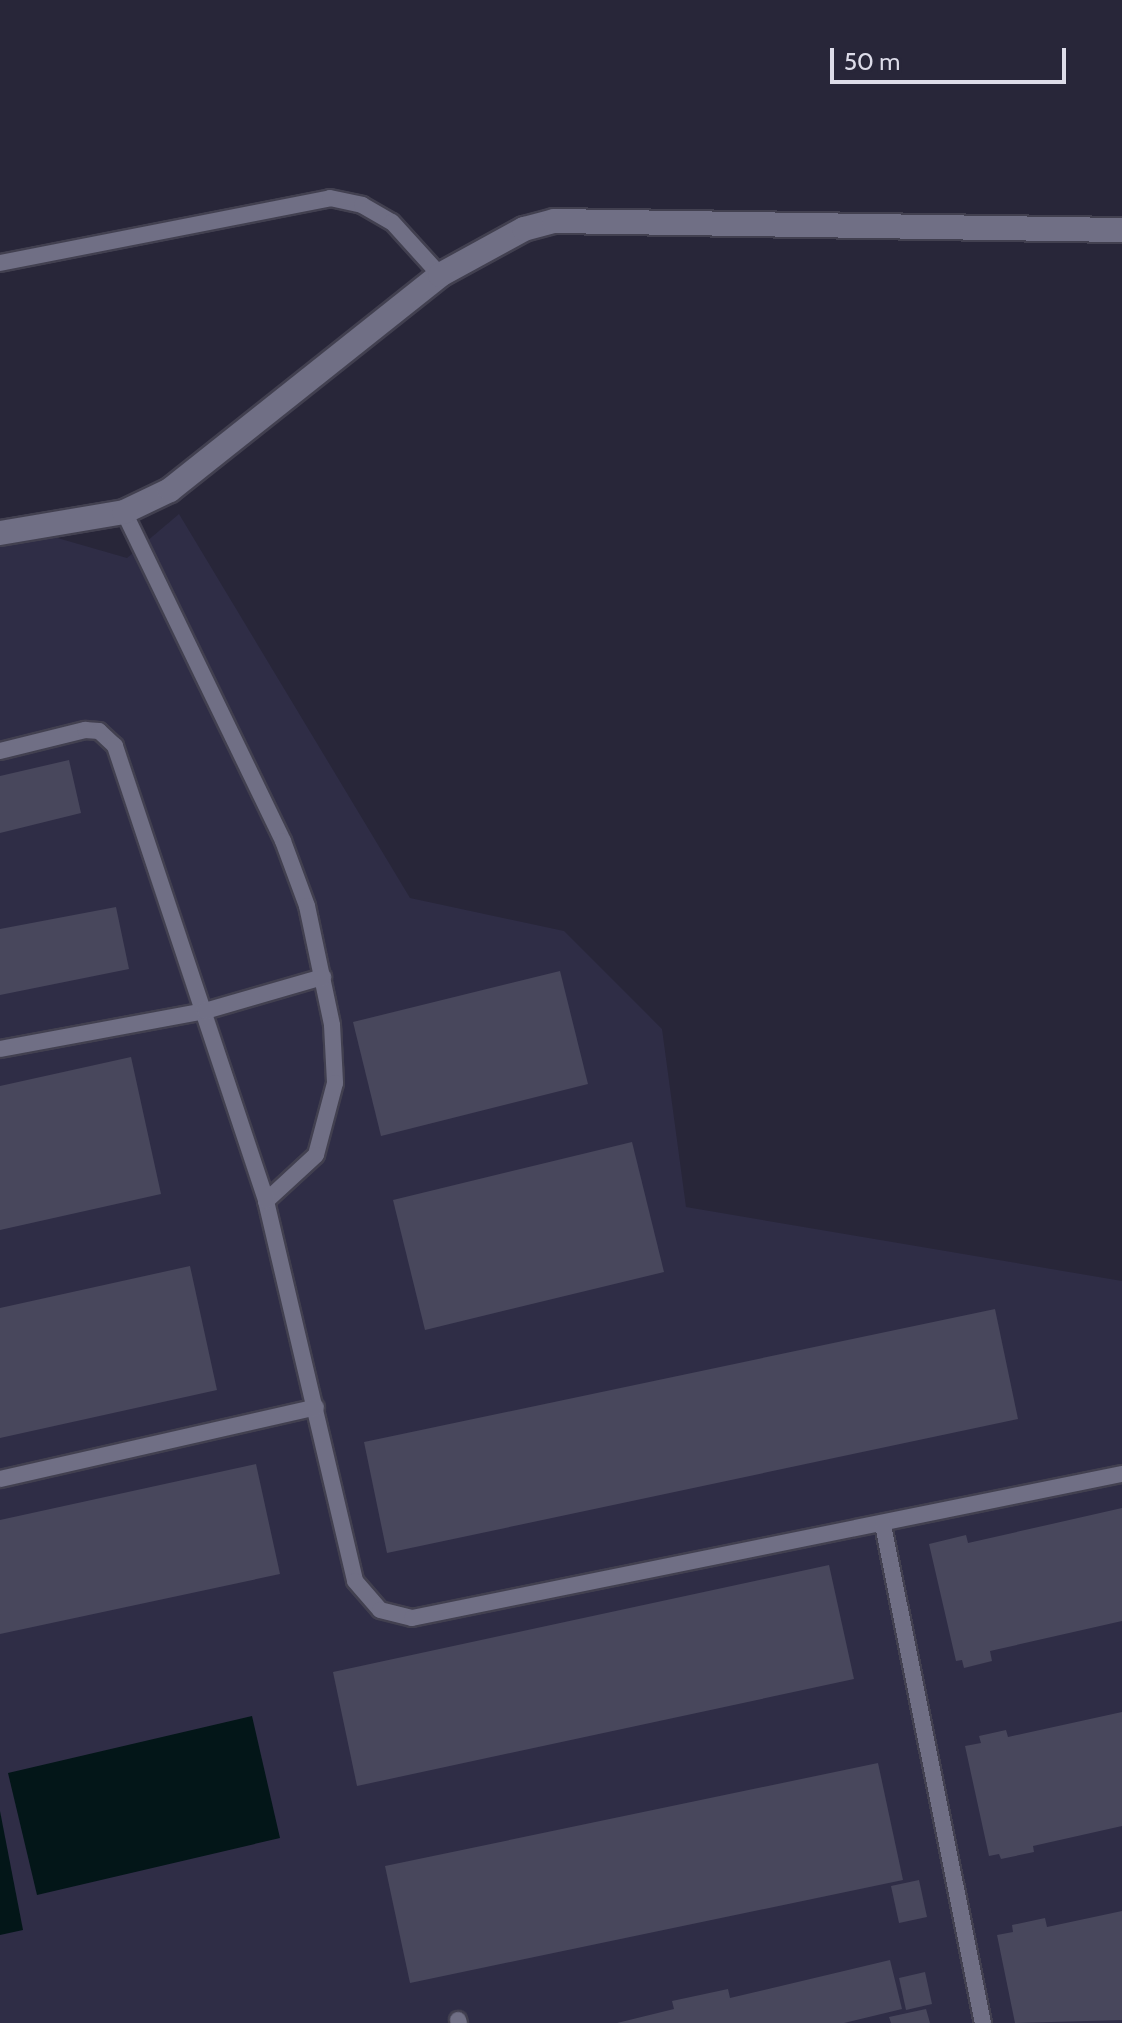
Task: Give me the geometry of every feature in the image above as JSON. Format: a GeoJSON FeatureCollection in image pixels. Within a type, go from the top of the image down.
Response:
{"type":"FeatureCollection","features":[{"type":"Feature","properties":{"kind":"street"},"geometry":{"type":"LineString","coordinates":[[0,533],[124,512],[204,466],[440,275],[524,229],[554,221],[1122,230]]}},
{"type":"Feature","properties":{"kind":"lane"},"geometry":{"type":"LineString","coordinates":[[0,263],[330,198],[362,205],[392,222],[440,275]]}},
{"type":"Feature","properties":{"kind":"lane"},"geometry":{"type":"LineString","coordinates":[[124,512],[283,841],[307,906],[323,977],[335,1083],[327,1127],[316,1155],[266,1201]]}},
{"type":"Feature","properties":{"kind":"lane"},"geometry":{"type":"LineString","coordinates":[[0,751],[85,730],[107,737],[205,1011],[266,1201],[355,1581],[380,1610],[412,1618],[883,1525],[1122,1474]]}},
{"type":"Feature","properties":{"kind":"lane"},"geometry":{"type":"LineString","coordinates":[[0,1049],[205,1011],[323,977]]}},
{"type":"Feature","properties":{"kind":"lane"},"geometry":{"type":"LineString","coordinates":[[0,1479],[316,1407]]}},
{"type":"Feature","properties":{"kind":"lane"},"geometry":{"type":"LineString","coordinates":[[883,1525],[983,2023]]}},
{"type":"Feature","properties":{"kind":"shaded area"},"geometry":{"type":"Polygon","coordinates":[[[179,514],[410,898],[564,931],[662,1029],[686,1207],[1122,1281],[1122,2023],[0,2023],[0,545],[54,537],[127,558],[179,514]]]}},
{"type":"Feature","properties":{"kind":"shaded area"},"geometry":{"type":"Polygon","coordinates":[[[252,1716],[280,1838],[37,1895],[8,1773],[252,1716]]]}},
{"type":"Feature","properties":{"kind":"shaded area"},"geometry":{"type":"Polygon","coordinates":[[[0,1811],[23,1930],[0,1935],[0,1811]]]}},
{"type":"Feature","properties":{"kind":"building"},"geometry":{"type":"Polygon","coordinates":[[[69,760],[81,813],[0,833],[0,776],[69,760]]]}},
{"type":"Feature","properties":{"kind":"building"},"geometry":{"type":"Polygon","coordinates":[[[116,907],[129,969],[0,995],[0,929],[116,907]]]}},
{"type":"Feature","properties":{"kind":"building"},"geometry":{"type":"Polygon","coordinates":[[[560,971],[588,1084],[381,1136],[353,1022],[560,971]]]}},
{"type":"Feature","properties":{"kind":"building"},"geometry":{"type":"Polygon","coordinates":[[[131,1057],[161,1194],[0,1230],[0,1086],[131,1057]]]}},
{"type":"Feature","properties":{"kind":"building"},"geometry":{"type":"Polygon","coordinates":[[[632,1142],[664,1272],[425,1330],[393,1200],[632,1142]]]}},
{"type":"Feature","properties":{"kind":"building"},"geometry":{"type":"Polygon","coordinates":[[[190,1266],[217,1390],[0,1438],[0,1308],[190,1266]]]}},
{"type":"Feature","properties":{"kind":"building"},"geometry":{"type":"Polygon","coordinates":[[[995,1309],[1018,1419],[387,1553],[364,1442],[995,1309]]]}},
{"type":"Feature","properties":{"kind":"building"},"geometry":{"type":"Polygon","coordinates":[[[256,1464],[280,1574],[0,1634],[0,1520],[256,1464]]]}},
{"type":"Feature","properties":{"kind":"building"},"geometry":{"type":"Polygon","coordinates":[[[1122,1508],[1122,1621],[990,1651],[992,1661],[964,1668],[962,1660],[956,1661],[929,1544],[966,1535],[968,1543],[1122,1508]]]}},
{"type":"Feature","properties":{"kind":"building"},"geometry":{"type":"Polygon","coordinates":[[[829,1565],[854,1679],[357,1786],[333,1672],[829,1565]]]}},
{"type":"Feature","properties":{"kind":"building"},"geometry":{"type":"Polygon","coordinates":[[[1122,1712],[1122,1826],[1033,1846],[1034,1852],[1001,1859],[999,1854],[989,1856],[965,1746],[981,1743],[979,1736],[1006,1730],[1008,1737],[1122,1712]]]}},
{"type":"Feature","properties":{"kind":"building"},"geometry":{"type":"Polygon","coordinates":[[[878,1763],[903,1880],[410,1983],[385,1866],[878,1763]]]}},
{"type":"Feature","properties":{"kind":"building"},"geometry":{"type":"Polygon","coordinates":[[[919,1880],[927,1917],[899,1923],[891,1886],[919,1880]]]}},
{"type":"Feature","properties":{"kind":"building"},"geometry":{"type":"Polygon","coordinates":[[[1122,1911],[1122,2020],[1015,2023],[997,1935],[1013,1932],[1012,1925],[1045,1918],[1047,1927],[1122,1911]]]}},
{"type":"Feature","properties":{"kind":"building"},"geometry":{"type":"Polygon","coordinates":[[[890,1960],[902,2009],[844,2023],[617,2023],[674,2009],[672,2001],[728,1989],[730,1998],[890,1960]]]}},
{"type":"Feature","properties":{"kind":"building"},"geometry":{"type":"Polygon","coordinates":[[[925,1972],[932,2004],[906,2010],[899,1978],[925,1972]]]}},
{"type":"Feature","properties":{"kind":"building"},"geometry":{"type":"Polygon","coordinates":[[[926,2009],[930,2023],[891,2023],[889,2017],[926,2009]]]}}]}
